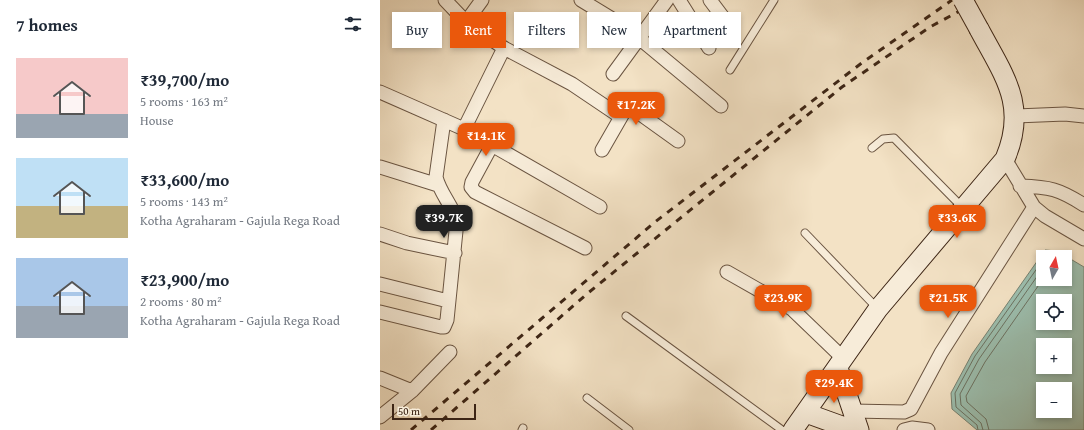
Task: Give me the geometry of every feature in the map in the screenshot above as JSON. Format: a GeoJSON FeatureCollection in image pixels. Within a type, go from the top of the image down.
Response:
{"type":"FeatureCollection","features":[{"type":"Feature","properties":{"kind":"main road"},"geometry":{"type":"LineString","coordinates":[[793,430],[841,364],[878,309],[1005,159],[1012,143],[1015,116],[1014,102],[1008,85],[963,0]]}},
{"type":"Feature","properties":{"kind":"main road"},"geometry":{"type":"LineString","coordinates":[[841,364],[852,411],[859,430]]}},
{"type":"Feature","properties":{"kind":"main road"},"geometry":{"type":"LineString","coordinates":[[806,413],[853,430]]}},
{"type":"Feature","properties":{"kind":"street"},"geometry":{"type":"LineString","coordinates":[[445,0],[456,12]]}},
{"type":"Feature","properties":{"kind":"street"},"geometry":{"type":"LineString","coordinates":[[473,12],[482,0]]}},
{"type":"Feature","properties":{"kind":"street"},"geometry":{"type":"LineString","coordinates":[[581,0],[601,12]]}},
{"type":"Feature","properties":{"kind":"street"},"geometry":{"type":"LineString","coordinates":[[641,37],[667,0]]}},
{"type":"Feature","properties":{"kind":"street"},"geometry":{"type":"LineString","coordinates":[[679,0],[686,12]]}},
{"type":"Feature","properties":{"kind":"street"},"geometry":{"type":"LineString","coordinates":[[710,0],[719,12]]}},
{"type":"Feature","properties":{"kind":"street"},"geometry":{"type":"LineString","coordinates":[[641,39],[722,106]]}},
{"type":"Feature","properties":{"kind":"street"},"geometry":{"type":"LineString","coordinates":[[464,129],[504,48],[572,84],[621,117]]}},
{"type":"Feature","properties":{"kind":"street"},"geometry":{"type":"LineString","coordinates":[[613,74],[632,48]]}},
{"type":"Feature","properties":{"kind":"street"},"geometry":{"type":"LineString","coordinates":[[380,92],[464,129],[600,208]]}},
{"type":"Feature","properties":{"kind":"street"},"geometry":{"type":"LineString","coordinates":[[602,150],[625,110],[632,108],[678,142]]}},
{"type":"Feature","properties":{"kind":"street"},"geometry":{"type":"LineString","coordinates":[[1015,116],[1064,114],[1084,116]]}},
{"type":"Feature","properties":{"kind":"street"},"geometry":{"type":"LineString","coordinates":[[380,312],[444,327],[447,320],[457,221],[454,210],[438,185],[435,170],[444,120]]}},
{"type":"Feature","properties":{"kind":"street"},"geometry":{"type":"LineString","coordinates":[[492,145],[472,182],[472,187],[475,192],[585,248]]}},
{"type":"Feature","properties":{"kind":"street"},"geometry":{"type":"LineString","coordinates":[[1005,159],[1034,207],[1045,216],[1084,239]]}},
{"type":"Feature","properties":{"kind":"street"},"geometry":{"type":"LineString","coordinates":[[380,167],[438,185]]}},
{"type":"Feature","properties":{"kind":"street"},"geometry":{"type":"LineString","coordinates":[[1020,186],[1052,188],[1066,194],[1084,205]]}},
{"type":"Feature","properties":{"kind":"street"},"geometry":{"type":"LineString","coordinates":[[852,411],[904,412],[911,409],[932,367],[1034,207]]}},
{"type":"Feature","properties":{"kind":"street"},"geometry":{"type":"LineString","coordinates":[[380,234],[454,253]]}},
{"type":"Feature","properties":{"kind":"street"},"geometry":{"type":"LineString","coordinates":[[727,272],[792,309],[841,364]]}},
{"type":"Feature","properties":{"kind":"street"},"geometry":{"type":"LineString","coordinates":[[380,284],[448,301]]}},
{"type":"Feature","properties":{"kind":"street"},"geometry":{"type":"LineString","coordinates":[[380,417],[412,391],[450,352]]}},
{"type":"Feature","properties":{"kind":"street"},"geometry":{"type":"LineString","coordinates":[[380,378],[412,391]]}},
{"type":"Feature","properties":{"kind":"street"},"geometry":{"type":"LineString","coordinates":[[904,430],[912,428],[928,430]]}},
{"type":"Feature","properties":{"kind":"lane"},"geometry":{"type":"LineString","coordinates":[[730,70],[774,0]]}},
{"type":"Feature","properties":{"kind":"lane"},"geometry":{"type":"LineString","coordinates":[[872,148],[883,139],[894,138],[964,208]]}},
{"type":"Feature","properties":{"kind":"lane"},"geometry":{"type":"LineString","coordinates":[[805,234],[878,309]]}},
{"type":"Feature","properties":{"kind":"lane"},"geometry":{"type":"LineString","coordinates":[[626,316],[782,430]]}},
{"type":"Feature","properties":{"kind":"lane"},"geometry":{"type":"LineString","coordinates":[[587,398],[629,430]]}},
{"type":"Feature","properties":{"kind":"water"},"geometry":{"type":"Polygon","coordinates":[[[1072,260],[1084,267],[1084,430],[977,430],[952,409],[951,393],[972,354],[1036,263],[1036,286],[1072,286],[1072,260]]]}},
{"type":"Feature","properties":{"kind":"railway"},"geometry":{"type":"LineString","coordinates":[[411,430],[655,222],[863,62],[952,0]]}},
{"type":"Feature","properties":{"kind":"railway"},"geometry":{"type":"LineString","coordinates":[[431,430],[588,293],[842,87],[930,27],[980,0]]}}]}
